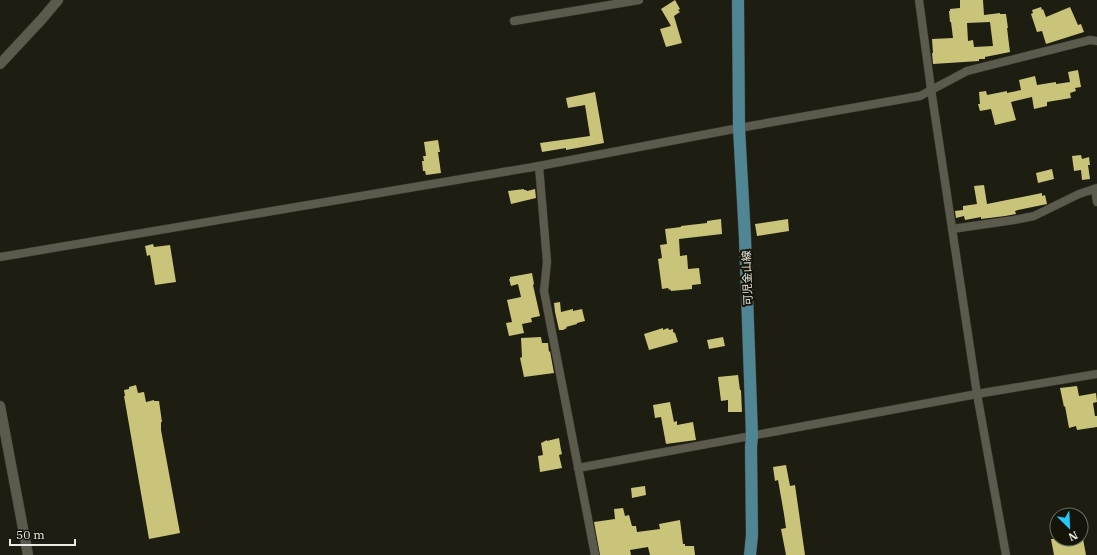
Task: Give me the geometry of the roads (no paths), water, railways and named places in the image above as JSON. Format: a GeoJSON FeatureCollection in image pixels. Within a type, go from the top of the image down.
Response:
{"type":"FeatureCollection","features":[{"type":"Feature","properties":{"kind":"main road","name":"可児金山線"},"geometry":{"type":"LineString","coordinates":[[738,0],[739,128],[745,238],[752,436],[752,535],[750,555]]}},
{"type":"Feature","properties":{"kind":"street"},"geometry":{"type":"LineString","coordinates":[[0,64],[58,0]]}},
{"type":"Feature","properties":{"kind":"street"},"geometry":{"type":"LineString","coordinates":[[514,21],[639,0]]}},
{"type":"Feature","properties":{"kind":"street"},"geometry":{"type":"LineString","coordinates":[[919,0],[977,394],[1006,555]]}},
{"type":"Feature","properties":{"kind":"street"},"geometry":{"type":"LineString","coordinates":[[0,257],[540,166],[739,128],[920,96],[967,71],[1090,40],[1097,40]]}},
{"type":"Feature","properties":{"kind":"street"},"geometry":{"type":"LineString","coordinates":[[540,166],[547,262],[544,292],[595,555]]}},
{"type":"Feature","properties":{"kind":"street"},"geometry":{"type":"LineString","coordinates":[[952,229],[1034,216],[1079,194],[1096,189],[1097,202]]}},
{"type":"Feature","properties":{"kind":"street"},"geometry":{"type":"LineString","coordinates":[[578,468],[977,394],[1097,374]]}},
{"type":"Feature","properties":{"kind":"street"},"geometry":{"type":"LineString","coordinates":[[0,406],[28,555]]}}]}
